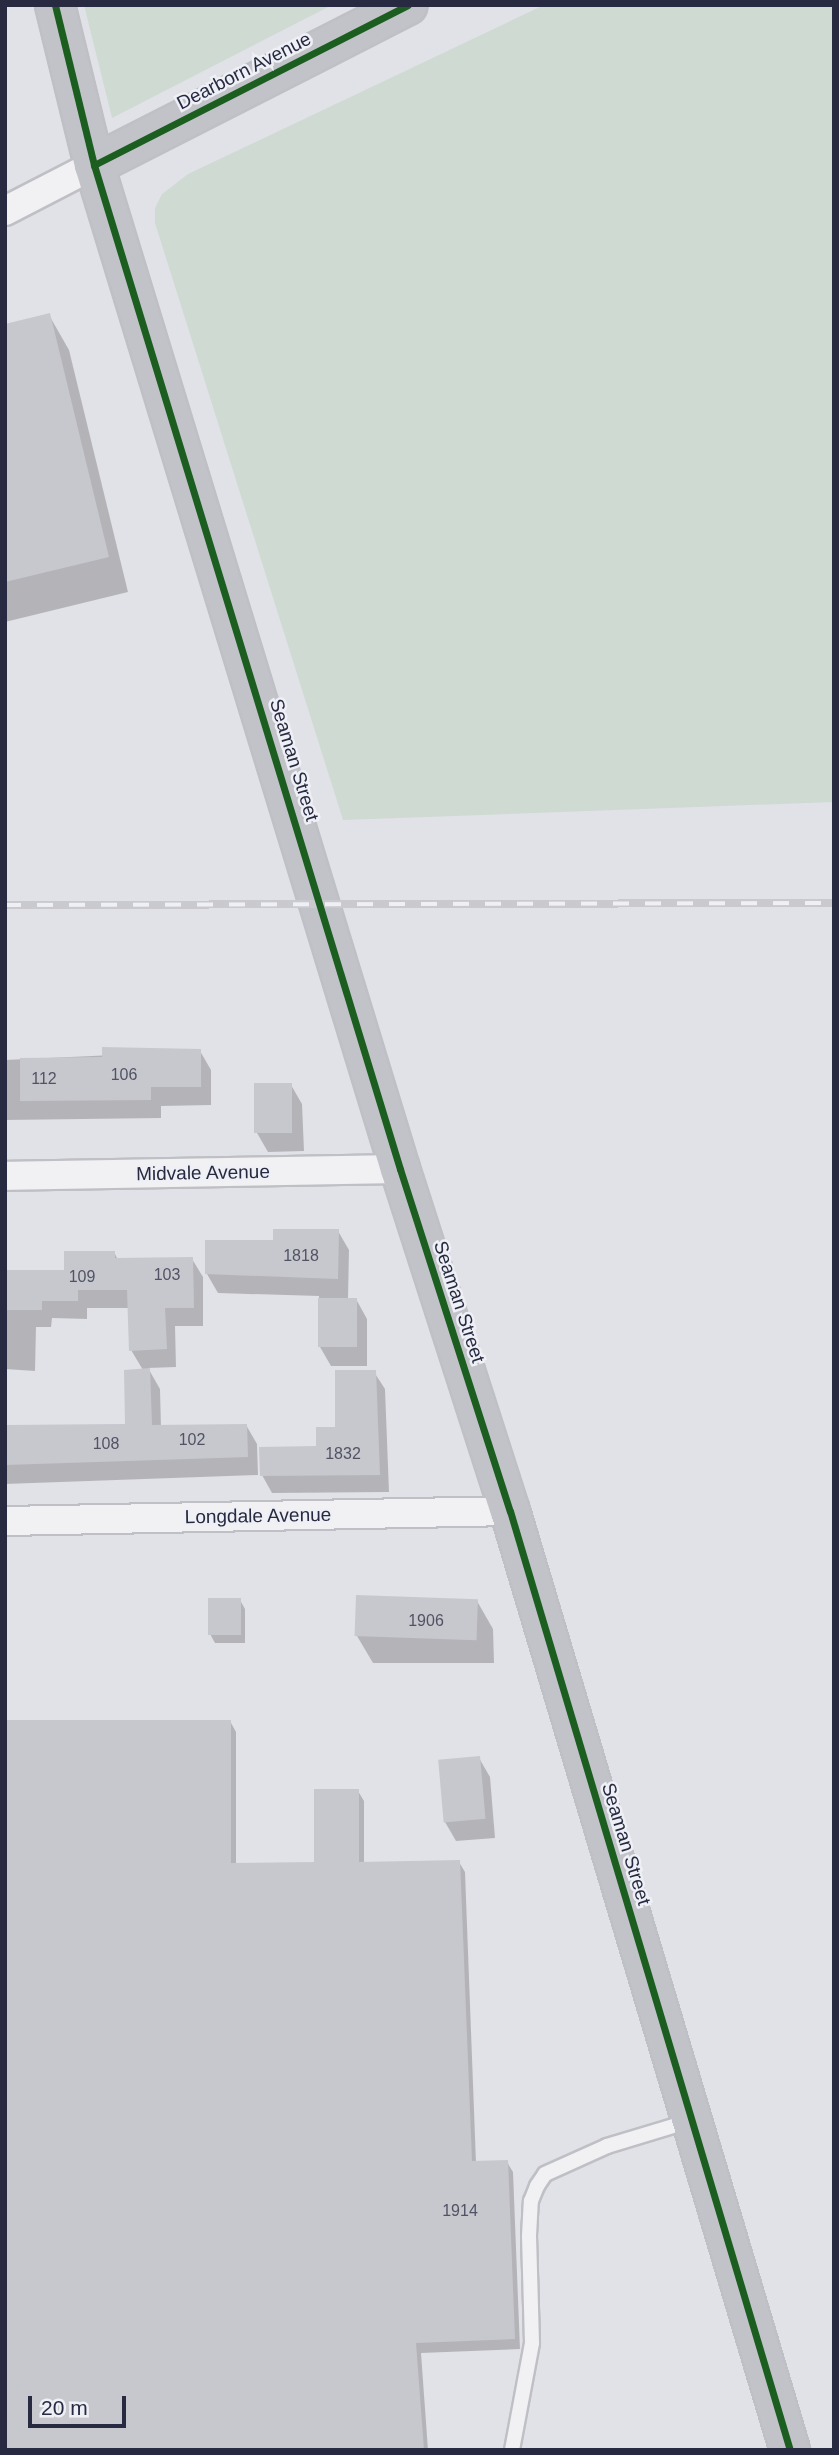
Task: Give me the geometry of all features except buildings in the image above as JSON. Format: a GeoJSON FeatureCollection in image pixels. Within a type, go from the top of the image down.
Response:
{"type":"FeatureCollection","features":[{"type":"Feature","properties":{"kind":"street","name":"Seaman Street"},"geometry":{"type":"LineString","coordinates":[[55,5],[94,165],[400,1169],[510,1511],[790,2450]]}},
{"type":"Feature","properties":{"kind":"street","name":"Dearborn Avenue"},"geometry":{"type":"LineString","coordinates":[[5,211],[408,5]]}},
{"type":"Feature","properties":{"kind":"street","name":"Midvale Avenue"},"geometry":{"type":"LineString","coordinates":[[5,1176],[400,1169]]}},
{"type":"Feature","properties":{"kind":"street","name":"Longdale Avenue"},"geometry":{"type":"LineString","coordinates":[[5,1521],[510,1511]]}},
{"type":"Feature","properties":{"kind":"lane"},"geometry":{"type":"LineString","coordinates":[[512,2450],[532,2343],[529,2236],[531,2201],[537,2186],[545,2174],[607,2146],[692,2120]]}},
{"type":"Feature","properties":{"kind":"shaded area"},"geometry":{"type":"Polygon","coordinates":[[[84,5],[332,5],[112,118],[84,5]]]}},
{"type":"Feature","properties":{"kind":"shaded area"},"geometry":{"type":"Polygon","coordinates":[[[544,5],[834,5],[834,802],[343,820],[155,223],[155,208],[162,194],[188,174],[544,5]]]}},
{"type":"Feature","properties":{"kind":"railway"},"geometry":{"type":"LineString","coordinates":[[5,905],[834,903]]}},
{"type":"Feature","properties":{"kind":"cycle path"},"geometry":{"type":"LineString","coordinates":[[55,5],[94,165],[400,1169],[510,1511],[790,2450]]}},
{"type":"Feature","properties":{"kind":"cycle path"},"geometry":{"type":"LineString","coordinates":[[94,165],[408,5]]}}]}
